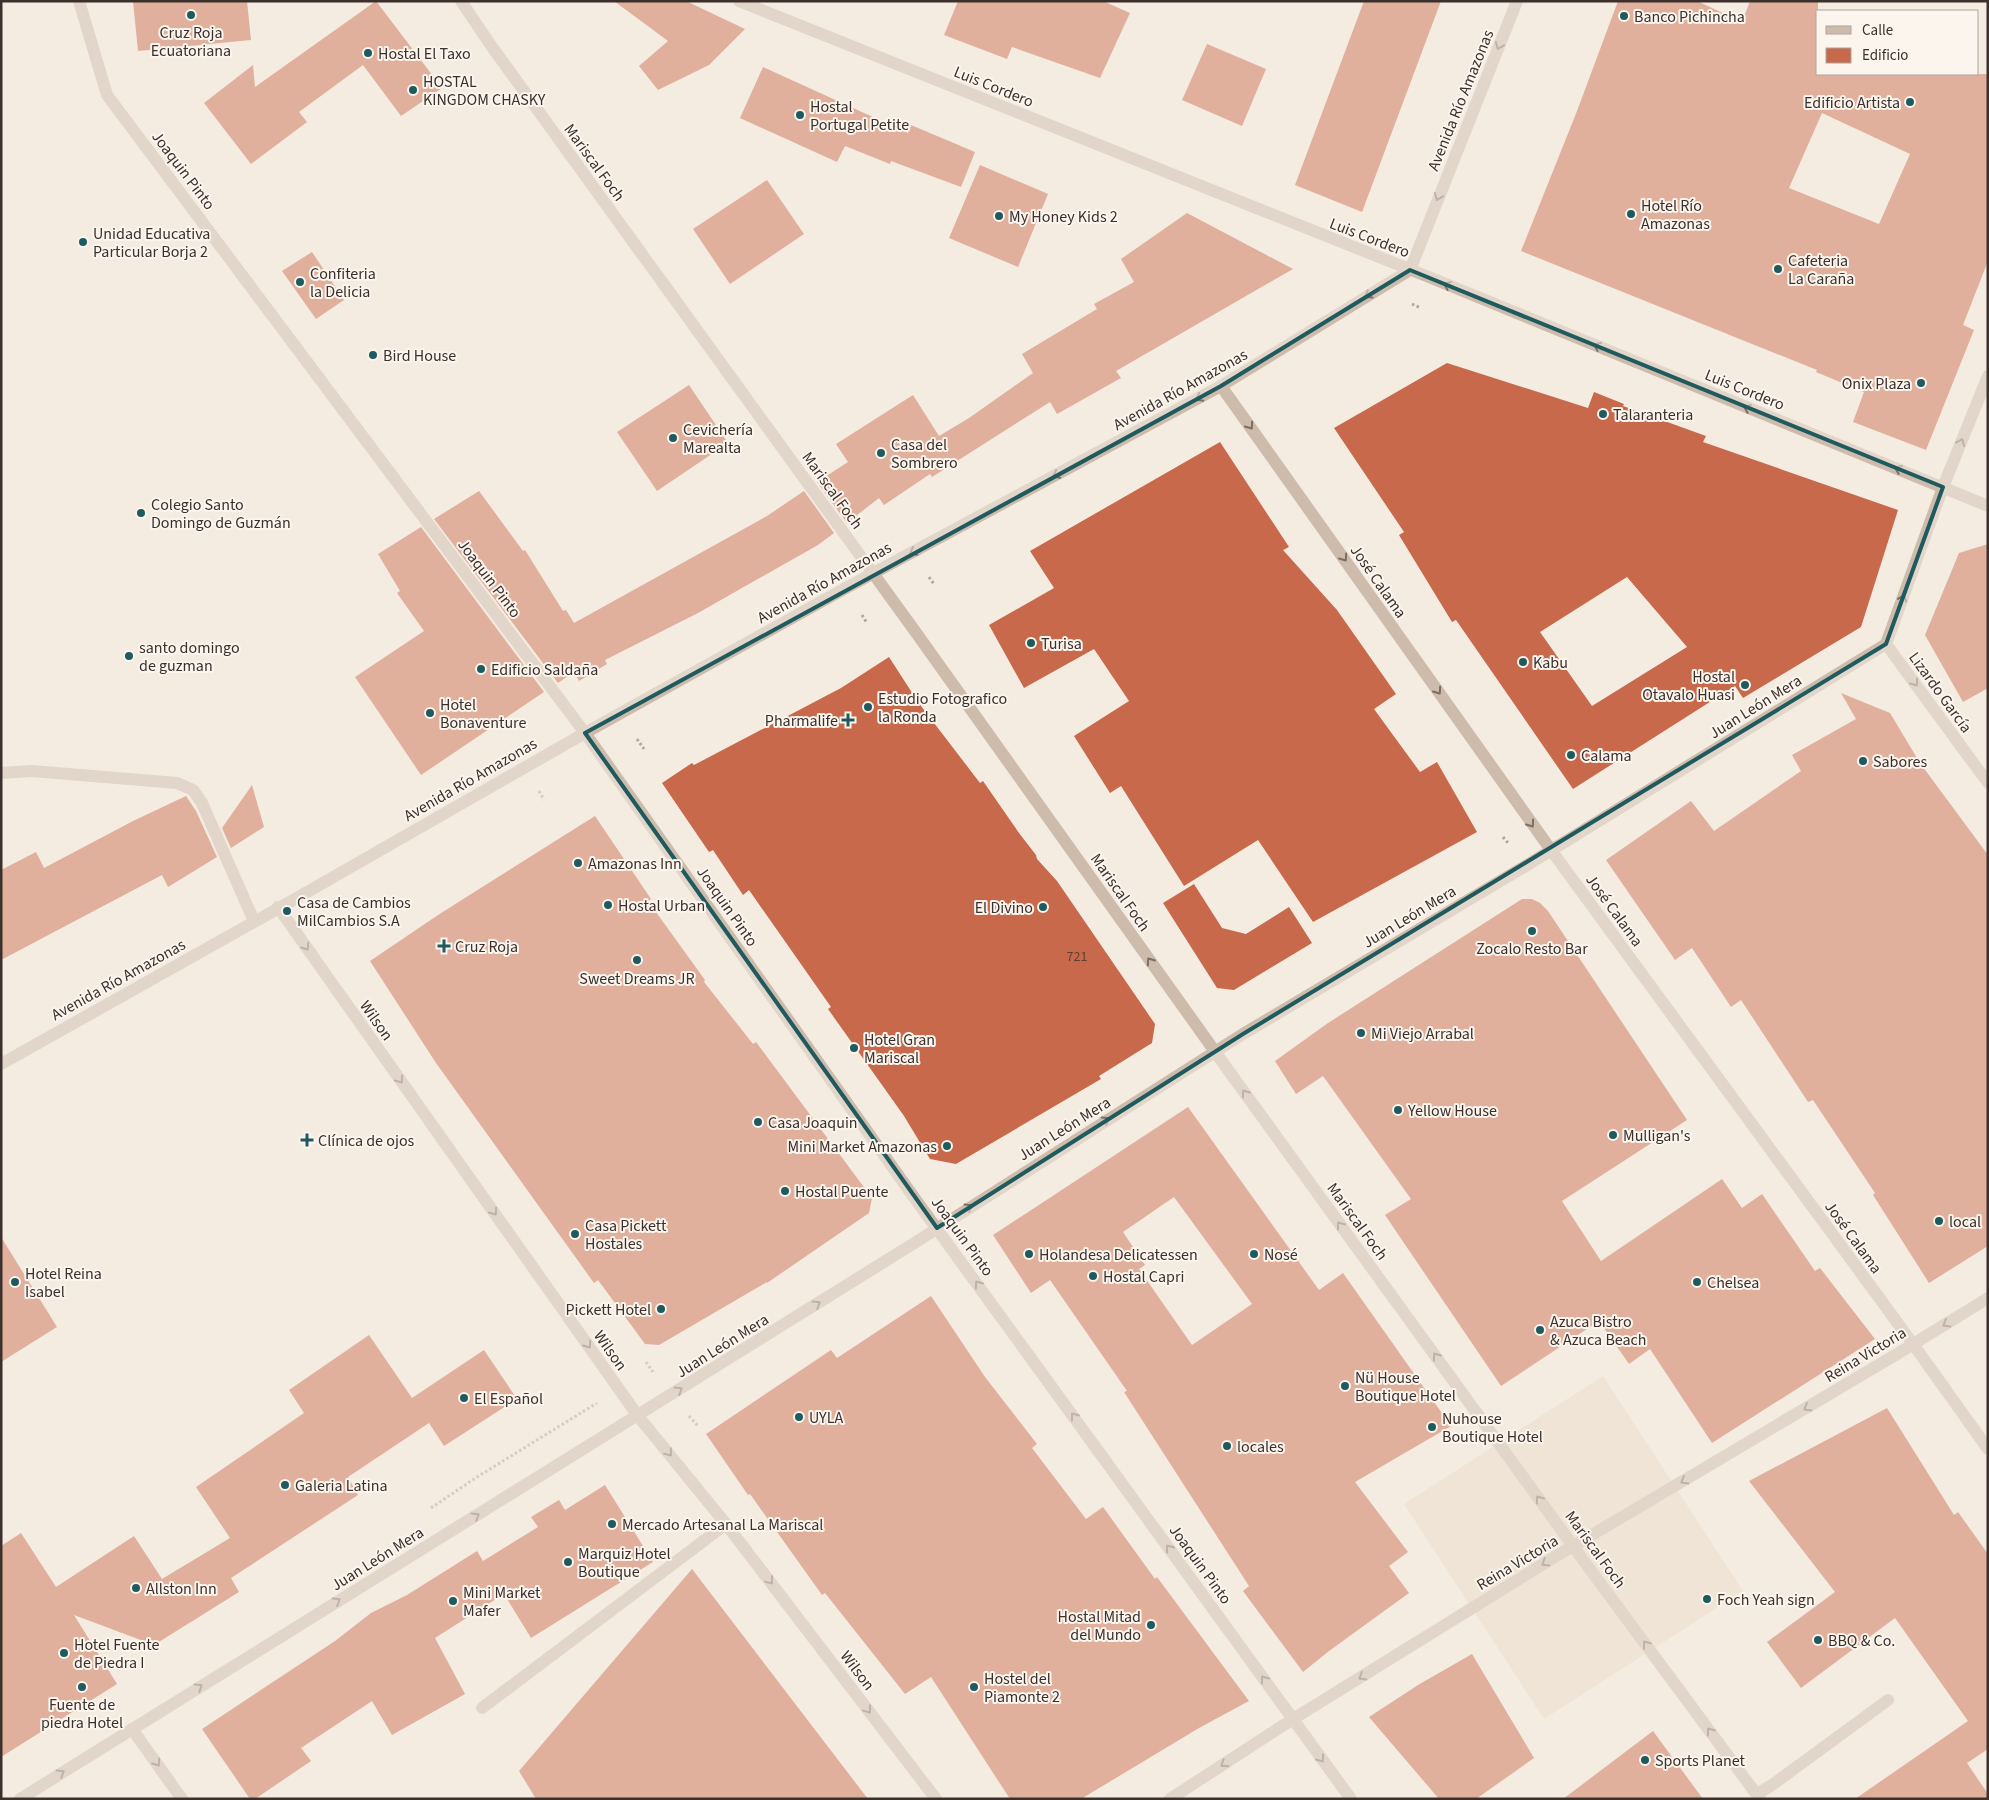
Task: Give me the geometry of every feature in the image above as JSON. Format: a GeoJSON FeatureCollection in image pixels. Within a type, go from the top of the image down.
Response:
{"type":"FeatureCollection","features":[{"type":"Feature","properties":{"kind":"street","name":"Joaquin Pinto"},"geometry":{"type":"LineString","coordinates":[[79,1],[107,95],[585,732],[937,1228],[1293,1719],[1314,1751],[1351,1799]]}},
{"type":"Feature","properties":{"kind":"street","name":"Mariscal Foch"},"geometry":{"type":"LineString","coordinates":[[461,1],[492,47],[873,573],[1215,1051],[1573,1546],[1758,1797]]}},
{"type":"Feature","properties":{"kind":"street","name":"Luis Cordero"},"geometry":{"type":"LineString","coordinates":[[739,1],[763,6],[1988,506]]}},
{"type":"Feature","properties":{"kind":"street","name":"Avenida Río Amazonas"},"geometry":{"type":"LineString","coordinates":[[1,1064],[585,732],[873,573],[1221,386],[1410,270],[1517,1]]}},
{"type":"Feature","properties":{"kind":"street"},"geometry":{"type":"LineString","coordinates":[[1886,644],[1943,487],[1988,376]]}},
{"type":"Feature","properties":{"kind":"street","name":"José Calama"},"geometry":{"type":"LineString","coordinates":[[1221,386],[1550,850],[1988,1449]]}},
{"type":"Feature","properties":{"kind":"street","name":"Juan León Mera"},"geometry":{"type":"LineString","coordinates":[[20,1799],[638,1416],[1215,1051],[1550,850],[1886,644]]}},
{"type":"Feature","properties":{"kind":"street","name":"Lizardo García"},"geometry":{"type":"LineString","coordinates":[[1886,644],[1988,783]]}},
{"type":"Feature","properties":{"kind":"street"},"geometry":{"type":"LineString","coordinates":[[1,773],[32,771],[177,783],[193,790],[202,803],[222,844],[254,921]]}},
{"type":"Feature","properties":{"kind":"street","name":"Wilson"},"geometry":{"type":"LineString","coordinates":[[278,907],[638,1416],[726,1524],[936,1799]]}},
{"type":"Feature","properties":{"kind":"street","name":"Reina Victoria"},"geometry":{"type":"LineString","coordinates":[[1170,1799],[1293,1719],[1573,1546],[1988,1298]]}},
{"type":"Feature","properties":{"kind":"street"},"geometry":{"type":"LineString","coordinates":[[482,1708],[726,1524]]}},
{"type":"Feature","properties":{"kind":"street"},"geometry":{"type":"LineString","coordinates":[[1758,1797],[1888,1700]]}},
{"type":"Feature","properties":{"kind":"street"},"geometry":{"type":"LineString","coordinates":[[132,1729],[182,1799]]}},
{"type":"Feature","properties":{"kind":"path"},"geometry":{"type":"LineString","coordinates":[[1412,304],[1421,308]]}},
{"type":"Feature","properties":{"kind":"path"},"geometry":{"type":"LineString","coordinates":[[929,577],[934,584]]}},
{"type":"Feature","properties":{"kind":"path"},"geometry":{"type":"LineString","coordinates":[[862,615],[867,623]]}},
{"type":"Feature","properties":{"kind":"path"},"geometry":{"type":"LineString","coordinates":[[637,739],[644,749]]}},
{"type":"Feature","properties":{"kind":"path"},"geometry":{"type":"LineString","coordinates":[[539,791],[544,800]]}},
{"type":"Feature","properties":{"kind":"path"},"geometry":{"type":"LineString","coordinates":[[1503,837],[1508,843]]}},
{"type":"Feature","properties":{"kind":"path"},"geometry":{"type":"LineString","coordinates":[[646,1362],[653,1372]]}},
{"type":"Feature","properties":{"kind":"path"},"geometry":{"type":"LineString","coordinates":[[426,1511],[600,1400]]}},
{"type":"Feature","properties":{"kind":"path"},"geometry":{"type":"LineString","coordinates":[[685,1412],[699,1427]]}},
{"type":"Feature","properties":{"kind":"highlighted area"},"geometry":{"type":"Polygon","coordinates":[[[1410,270],[1943,487],[1886,644],[1243,1034],[937,1228],[585,733],[1221,386],[1410,270]]]}},
{"type":"Feature","properties":{"kind":"shaded area"},"geometry":{"type":"Polygon","coordinates":[[[1603,1376],[1743,1591],[1544,1719],[1404,1504],[1603,1376]]]}},
{"type":"Feature","properties":{"kind":"building","name":"Cruz Roja Ecuatoriana"},"geometry":{"type":"Polygon","coordinates":[[[133,1],[247,1],[251,40],[138,51],[133,1]]]}},
{"type":"Feature","properties":{"kind":"building"},"geometry":{"type":"Polygon","coordinates":[[[376,1],[442,88],[401,116],[363,65],[299,112],[307,122],[251,164],[204,103],[253,65],[255,87],[376,1]]]}},
{"type":"Feature","properties":{"kind":"building"},"geometry":{"type":"Polygon","coordinates":[[[614,1],[686,1],[745,29],[709,65],[658,90],[639,66],[668,41],[614,1]]]}},
{"type":"Feature","properties":{"kind":"building"},"geometry":{"type":"Polygon","coordinates":[[[958,1],[1103,1],[1130,13],[1100,78],[1012,47],[1007,59],[944,35],[958,1]]]}},
{"type":"Feature","properties":{"kind":"building"},"geometry":{"type":"Polygon","coordinates":[[[1364,1],[1441,1],[1362,212],[1295,185],[1364,1]]]}},
{"type":"Feature","properties":{"kind":"building"},"geometry":{"type":"Polygon","coordinates":[[[1618,1],[1697,1],[1742,22],[1750,1],[1818,1],[1818,10],[1816,10],[1816,75],[1988,74],[1988,261],[1963,325],[1974,330],[1926,450],[1853,422],[1864,392],[1816,372],[1817,370],[1521,251],[1577,111],[1618,1]],[[1822,113],[1789,188],[1879,224],[1910,154],[1822,113]]]}},
{"type":"Feature","properties":{"kind":"building"},"geometry":{"type":"Polygon","coordinates":[[[1207,44],[1266,69],[1242,126],[1182,100],[1207,44]]]}},
{"type":"Feature","properties":{"kind":"building"},"geometry":{"type":"Polygon","coordinates":[[[763,67],[908,133],[911,125],[975,152],[961,187],[891,161],[890,164],[845,146],[837,162],[740,118],[763,67]]]}},
{"type":"Feature","properties":{"kind":"building","name":"My Honey Kids 2"},"geometry":{"type":"Polygon","coordinates":[[[980,165],[1048,194],[1018,267],[949,238],[980,165]]]}},
{"type":"Feature","properties":{"kind":"building"},"geometry":{"type":"Polygon","coordinates":[[[767,180],[804,234],[730,284],[693,229],[767,180]]]}},
{"type":"Feature","properties":{"kind":"building"},"geometry":{"type":"Polygon","coordinates":[[[1187,213],[1293,269],[1116,371],[1121,378],[1057,414],[1050,402],[932,477],[930,474],[884,505],[879,498],[847,523],[817,482],[848,462],[836,444],[913,395],[939,436],[969,418],[1033,373],[1022,354],[1097,309],[1094,304],[1134,282],[1121,259],[1187,213]]]}},
{"type":"Feature","properties":{"kind":"building"},"geometry":{"type":"Polygon","coordinates":[[[312,252],[344,300],[316,319],[282,271],[312,252]]]}},
{"type":"Feature","properties":{"kind":"building"},"geometry":{"type":"Polygon","coordinates":[[[1447,363],[1588,408],[1594,392],[1624,404],[1623,406],[1706,436],[1703,442],[1898,510],[1861,627],[1743,698],[1735,686],[1573,789],[1456,620],[1452,622],[1399,535],[1404,532],[1334,428],[1447,363]],[[1627,577],[1540,632],[1592,706],[1687,647],[1627,577]]]}},
{"type":"Feature","properties":{"kind":"building","name":"Cevichería Marealta"},"geometry":{"type":"Polygon","coordinates":[[[689,385],[728,443],[657,491],[617,432],[689,385]]]}},
{"type":"Feature","properties":{"kind":"building"},"geometry":{"type":"Polygon","coordinates":[[[1220,442],[1289,547],[1283,550],[1337,610],[1396,694],[1374,709],[1420,772],[1437,762],[1477,832],[1313,922],[1258,840],[1184,886],[1121,786],[1110,793],[1074,736],[1129,701],[1094,649],[1024,688],[989,625],[1054,588],[1030,551],[1220,442]]]}},
{"type":"Feature","properties":{"kind":"building"},"geometry":{"type":"Polygon","coordinates":[[[479,491],[523,551],[525,550],[563,611],[566,610],[574,623],[767,516],[804,491],[834,533],[818,545],[698,613],[605,660],[607,664],[579,681],[574,672],[558,683],[434,519],[479,491]]]}},
{"type":"Feature","properties":{"kind":"building"},"geometry":{"type":"Polygon","coordinates":[[[421,527],[544,692],[421,775],[355,677],[424,631],[397,593],[400,591],[378,554],[421,527]]]}},
{"type":"Feature","properties":{"kind":"building"},"geometry":{"type":"Polygon","coordinates":[[[1988,544],[1988,688],[1963,702],[1925,635],[1959,553],[1988,544]]]}},
{"type":"Feature","properties":{"kind":"building"},"geometry":{"type":"Polygon","coordinates":[[[889,657],[918,702],[980,783],[983,781],[1037,859],[1057,881],[1155,1024],[1152,1043],[1099,1076],[1101,1079],[956,1164],[930,1159],[904,1116],[828,1009],[831,1007],[749,890],[743,895],[713,850],[709,852],[662,783],[692,763],[694,765],[841,688],[889,657]]]}},
{"type":"Feature","properties":{"kind":"building"},"geometry":{"type":"Polygon","coordinates":[[[1841,693],[1890,713],[1920,763],[1988,855],[1988,1246],[1929,1283],[1873,1195],[1875,1193],[1813,1100],[1808,1102],[1741,1000],[1731,1007],[1692,948],[1675,960],[1606,860],[1691,801],[1714,831],[1801,771],[1792,755],[1856,719],[1841,693]]]}},
{"type":"Feature","properties":{"kind":"building"},"geometry":{"type":"Polygon","coordinates":[[[252,785],[264,827],[231,848],[222,828],[252,785]]]}},
{"type":"Feature","properties":{"kind":"building"},"geometry":{"type":"Polygon","coordinates":[[[186,796],[196,811],[217,857],[168,887],[162,875],[1,960],[1,870],[36,852],[44,868],[133,821],[186,796]]]}},
{"type":"Feature","properties":{"kind":"building"},"geometry":{"type":"Polygon","coordinates":[[[595,816],[651,899],[648,901],[705,980],[704,982],[753,1044],[756,1042],[872,1198],[869,1213],[767,1283],[659,1345],[645,1344],[598,1280],[594,1283],[436,1063],[370,961],[438,915],[595,816]]]}},
{"type":"Feature","properties":{"kind":"building"},"geometry":{"type":"Polygon","coordinates":[[[1194,884],[1222,928],[1246,934],[1289,907],[1312,943],[1234,990],[1217,988],[1163,903],[1194,884]]]}},
{"type":"Feature","properties":{"kind":"building"},"geometry":{"type":"Polygon","coordinates":[[[1522,899],[1532,899],[1540,903],[1548,911],[1687,1120],[1562,1201],[1601,1261],[1722,1179],[1742,1208],[1762,1194],[1815,1271],[1820,1268],[1875,1339],[1712,1443],[1650,1349],[1629,1364],[1599,1321],[1501,1386],[1385,1215],[1411,1199],[1323,1076],[1296,1094],[1275,1061],[1328,1023],[1522,899]]]}},
{"type":"Feature","properties":{"kind":"building"},"geometry":{"type":"Polygon","coordinates":[[[1188,1107],[1319,1290],[1343,1273],[1451,1426],[1355,1482],[1408,1552],[1389,1566],[1409,1593],[1303,1672],[1243,1591],[1249,1586],[1124,1392],[1127,1391],[1050,1280],[1031,1293],[993,1235],[1188,1107]],[[1174,1197],[1123,1232],[1145,1265],[1139,1269],[1192,1345],[1252,1304],[1174,1197]]]}},
{"type":"Feature","properties":{"kind":"building","name":"Hotel Reina Isabel"},"geometry":{"type":"Polygon","coordinates":[[[1,1237],[57,1327],[1,1362],[1,1237]]]}},
{"type":"Feature","properties":{"kind":"building"},"geometry":{"type":"Polygon","coordinates":[[[931,1296],[985,1377],[1037,1444],[1032,1448],[1086,1519],[1103,1507],[1155,1579],[1157,1577],[1249,1701],[1199,1728],[1081,1799],[1010,1799],[931,1677],[905,1694],[825,1593],[822,1595],[750,1494],[748,1495],[706,1434],[831,1350],[837,1358],[931,1296]]]}},
{"type":"Feature","properties":{"kind":"building"},"geometry":{"type":"Polygon","coordinates":[[[369,1335],[412,1398],[484,1350],[517,1399],[444,1446],[429,1423],[348,1477],[358,1495],[231,1578],[239,1592],[154,1645],[74,1615],[117,1684],[1,1757],[1,1546],[21,1533],[56,1587],[134,1536],[162,1579],[230,1538],[196,1487],[304,1413],[289,1390],[369,1335]]]}},
{"type":"Feature","properties":{"kind":"building"},"geometry":{"type":"Polygon","coordinates":[[[1887,1408],[1954,1515],[1958,1512],[1988,1554],[1988,1749],[1967,1763],[1988,1794],[1988,1799],[1855,1799],[1968,1721],[1895,1618],[1801,1688],[1767,1642],[1835,1592],[1749,1481],[1887,1408]]]}},
{"type":"Feature","properties":{"kind":"building"},"geometry":{"type":"Polygon","coordinates":[[[605,1485],[653,1562],[531,1638],[504,1594],[435,1638],[465,1694],[392,1735],[372,1701],[301,1748],[311,1761],[255,1799],[250,1799],[202,1729],[335,1641],[371,1613],[407,1595],[477,1551],[483,1561],[538,1527],[531,1517],[559,1500],[565,1510],[605,1485]]]}},
{"type":"Feature","properties":{"kind":"building"},"geometry":{"type":"Polygon","coordinates":[[[692,1569],[868,1799],[536,1799],[519,1771],[692,1569]]]}},
{"type":"Feature","properties":{"kind":"building"},"geometry":{"type":"Polygon","coordinates":[[[1472,1654],[1534,1758],[1476,1799],[1439,1799],[1369,1717],[1418,1685],[1472,1654]]]}},
{"type":"Feature","properties":{"kind":"building","name":"Sports Planet"},"geometry":{"type":"Polygon","coordinates":[[[1653,1731],[1703,1799],[1563,1799],[1653,1731]]]}},
{"type":"Feature","properties":{"kind":"place","name":"Cruz Roja Ecuatoriana"},"geometry":{"type":"Point","coordinates":[191,15]}},
{"type":"Feature","properties":{"kind":"place","name":"Banco Pichincha"},"geometry":{"type":"Point","coordinates":[1624,16]}},
{"type":"Feature","properties":{"kind":"place","name":"Hostal El Taxo"},"geometry":{"type":"Point","coordinates":[368,53]}},
{"type":"Feature","properties":{"kind":"place","name":"HOSTAL KINGDOM CHASKY"},"geometry":{"type":"Point","coordinates":[413,90]}},
{"type":"Feature","properties":{"kind":"place","name":"Edificio Artista"},"geometry":{"type":"Point","coordinates":[1910,102]}},
{"type":"Feature","properties":{"kind":"place","name":"Hostal Portugal Petite"},"geometry":{"type":"Point","coordinates":[800,115]}},
{"type":"Feature","properties":{"kind":"place","name":"Hotel Río Amazonas"},"geometry":{"type":"Point","coordinates":[1631,214]}},
{"type":"Feature","properties":{"kind":"place","name":"My Honey Kids 2"},"geometry":{"type":"Point","coordinates":[999,216]}},
{"type":"Feature","properties":{"kind":"place","name":"Unidad Educativa Particular Borja 2"},"geometry":{"type":"Point","coordinates":[83,242]}},
{"type":"Feature","properties":{"kind":"place","name":"Cafeteria La Caraña"},"geometry":{"type":"Point","coordinates":[1778,269]}},
{"type":"Feature","properties":{"kind":"place","name":"Confiteria la Delicia"},"geometry":{"type":"Point","coordinates":[300,282]}},
{"type":"Feature","properties":{"kind":"place","name":"Bird House"},"geometry":{"type":"Point","coordinates":[373,355]}},
{"type":"Feature","properties":{"kind":"place","name":"Onix Plaza"},"geometry":{"type":"Point","coordinates":[1921,383]}},
{"type":"Feature","properties":{"kind":"place","name":"Talaranteria"},"geometry":{"type":"Point","coordinates":[1603,414]}},
{"type":"Feature","properties":{"kind":"place","name":"Cevichería Marealta"},"geometry":{"type":"Point","coordinates":[673,438]}},
{"type":"Feature","properties":{"kind":"place","name":"Casa del Sombrero"},"geometry":{"type":"Point","coordinates":[881,453]}},
{"type":"Feature","properties":{"kind":"place","name":"Colegio Santo Domingo de Guzmán"},"geometry":{"type":"Point","coordinates":[141,513]}},
{"type":"Feature","properties":{"kind":"place","name":"Turisa"},"geometry":{"type":"Point","coordinates":[1031,643]}},
{"type":"Feature","properties":{"kind":"place","name":"santo domingo de guzman"},"geometry":{"type":"Point","coordinates":[129,656]}},
{"type":"Feature","properties":{"kind":"place","name":"Kabu"},"geometry":{"type":"Point","coordinates":[1523,662]}},
{"type":"Feature","properties":{"kind":"place","name":"Edificio Saldaña"},"geometry":{"type":"Point","coordinates":[481,669]}},
{"type":"Feature","properties":{"kind":"place","name":"Hostal Otavalo Huasi"},"geometry":{"type":"Point","coordinates":[1745,685]}},
{"type":"Feature","properties":{"kind":"place","name":"Estudio Fotografico la Ronda"},"geometry":{"type":"Point","coordinates":[868,707]}},
{"type":"Feature","properties":{"kind":"place","name":"Hotel Bonaventure"},"geometry":{"type":"Point","coordinates":[430,713]}},
{"type":"Feature","properties":{"kind":"place","name":"Pharmalife"},"geometry":{"type":"Point","coordinates":[848,720]}},
{"type":"Feature","properties":{"kind":"place","name":"Calama"},"geometry":{"type":"Point","coordinates":[1571,755]}},
{"type":"Feature","properties":{"kind":"place","name":"Sabores"},"geometry":{"type":"Point","coordinates":[1863,761]}},
{"type":"Feature","properties":{"kind":"place","name":"Amazonas Inn"},"geometry":{"type":"Point","coordinates":[578,863]}},
{"type":"Feature","properties":{"kind":"place","name":"Hostal Urban"},"geometry":{"type":"Point","coordinates":[608,905]}},
{"type":"Feature","properties":{"kind":"place","name":"El Divino"},"geometry":{"type":"Point","coordinates":[1043,907]}},
{"type":"Feature","properties":{"kind":"place","name":"Casa de Cambios MilCambios S.A"},"geometry":{"type":"Point","coordinates":[287,911]}},
{"type":"Feature","properties":{"kind":"place","name":"Zocalo Resto Bar"},"geometry":{"type":"Point","coordinates":[1532,931]}},
{"type":"Feature","properties":{"kind":"place","name":"Cruz Roja"},"geometry":{"type":"Point","coordinates":[444,946]}},
{"type":"Feature","properties":{"kind":"place","name":"Sweet Dreams JR"},"geometry":{"type":"Point","coordinates":[637,960]}},
{"type":"Feature","properties":{"kind":"place","name":"Mi Viejo Arrabal"},"geometry":{"type":"Point","coordinates":[1361,1033]}},
{"type":"Feature","properties":{"kind":"place","name":"Hotel Gran Mariscal"},"geometry":{"type":"Point","coordinates":[854,1048]}},
{"type":"Feature","properties":{"kind":"place","name":"Yellow House"},"geometry":{"type":"Point","coordinates":[1398,1110]}},
{"type":"Feature","properties":{"kind":"place","name":"Casa Joaquin"},"geometry":{"type":"Point","coordinates":[758,1122]}},
{"type":"Feature","properties":{"kind":"place","name":"Mulligan's"},"geometry":{"type":"Point","coordinates":[1613,1135]}},
{"type":"Feature","properties":{"kind":"place","name":"Clínica de ojos"},"geometry":{"type":"Point","coordinates":[307,1140]}},
{"type":"Feature","properties":{"kind":"place","name":"Mini Market Amazonas"},"geometry":{"type":"Point","coordinates":[947,1146]}},
{"type":"Feature","properties":{"kind":"place","name":"Hostal Puente"},"geometry":{"type":"Point","coordinates":[785,1191]}},
{"type":"Feature","properties":{"kind":"place","name":"local"},"geometry":{"type":"Point","coordinates":[1939,1221]}},
{"type":"Feature","properties":{"kind":"place","name":"Casa Pickett Hostales"},"geometry":{"type":"Point","coordinates":[575,1234]}},
{"type":"Feature","properties":{"kind":"place","name":"Holandesa Delicatessen"},"geometry":{"type":"Point","coordinates":[1029,1254]}},
{"type":"Feature","properties":{"kind":"place","name":"Nosé"},"geometry":{"type":"Point","coordinates":[1254,1254]}},
{"type":"Feature","properties":{"kind":"place","name":"Hostal Capri"},"geometry":{"type":"Point","coordinates":[1093,1276]}},
{"type":"Feature","properties":{"kind":"place","name":"Hotel Reina Isabel"},"geometry":{"type":"Point","coordinates":[15,1282]}},
{"type":"Feature","properties":{"kind":"place","name":"Chelsea"},"geometry":{"type":"Point","coordinates":[1697,1282]}},
{"type":"Feature","properties":{"kind":"place","name":"Pickett Hotel"},"geometry":{"type":"Point","coordinates":[661,1309]}},
{"type":"Feature","properties":{"kind":"place","name":"Azuca Bistro & Azuca Beach"},"geometry":{"type":"Point","coordinates":[1540,1330]}},
{"type":"Feature","properties":{"kind":"place","name":"Nü House Boutique Hotel"},"geometry":{"type":"Point","coordinates":[1345,1386]}},
{"type":"Feature","properties":{"kind":"place","name":"El Español"},"geometry":{"type":"Point","coordinates":[464,1398]}},
{"type":"Feature","properties":{"kind":"place","name":"UYLA"},"geometry":{"type":"Point","coordinates":[799,1417]}},
{"type":"Feature","properties":{"kind":"place","name":"Nuhouse Boutique Hotel"},"geometry":{"type":"Point","coordinates":[1432,1427]}},
{"type":"Feature","properties":{"kind":"place","name":"locales"},"geometry":{"type":"Point","coordinates":[1227,1446]}},
{"type":"Feature","properties":{"kind":"place","name":"Galeria Latina"},"geometry":{"type":"Point","coordinates":[285,1485]}},
{"type":"Feature","properties":{"kind":"place","name":"Mercado Artesanal La Mariscal"},"geometry":{"type":"Point","coordinates":[612,1524]}},
{"type":"Feature","properties":{"kind":"place","name":"Marquiz Hotel Boutique"},"geometry":{"type":"Point","coordinates":[568,1562]}},
{"type":"Feature","properties":{"kind":"place","name":"Allston Inn"},"geometry":{"type":"Point","coordinates":[136,1588]}},
{"type":"Feature","properties":{"kind":"place","name":"Foch Yeah sign"},"geometry":{"type":"Point","coordinates":[1707,1599]}},
{"type":"Feature","properties":{"kind":"place","name":"Mini Market Mafer"},"geometry":{"type":"Point","coordinates":[453,1601]}},
{"type":"Feature","properties":{"kind":"place","name":"Hostal Mitad del Mundo"},"geometry":{"type":"Point","coordinates":[1151,1625]}},
{"type":"Feature","properties":{"kind":"place","name":"BBQ & Co."},"geometry":{"type":"Point","coordinates":[1818,1640]}},
{"type":"Feature","properties":{"kind":"place","name":"Hotel Fuente de Piedra I"},"geometry":{"type":"Point","coordinates":[64,1653]}},
{"type":"Feature","properties":{"kind":"place","name":"Fuente de piedra Hotel"},"geometry":{"type":"Point","coordinates":[82,1687]}},
{"type":"Feature","properties":{"kind":"place","name":"Hostel del Piamonte 2"},"geometry":{"type":"Point","coordinates":[974,1687]}},
{"type":"Feature","properties":{"kind":"place","name":"Sports Planet"},"geometry":{"type":"Point","coordinates":[1645,1760]}}]}
